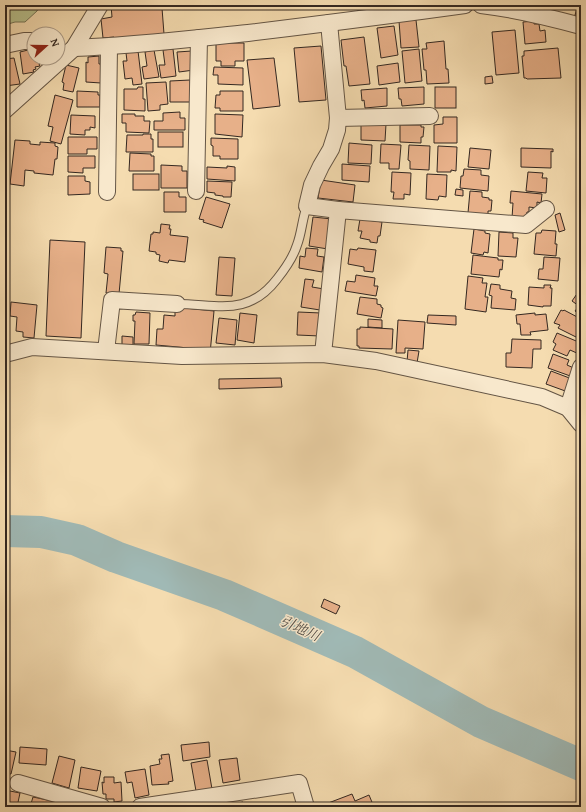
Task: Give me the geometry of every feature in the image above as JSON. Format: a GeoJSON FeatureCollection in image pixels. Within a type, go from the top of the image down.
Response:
{"type":"FeatureCollection","features":[{"type":"Feature","properties":{"kind":"street"},"geometry":{"type":"LineString","coordinates":[[66,51],[100,5]]}},
{"type":"Feature","properties":{"kind":"street"},"geometry":{"type":"LineString","coordinates":[[66,52],[328,23],[465,5]]}},
{"type":"Feature","properties":{"kind":"street"},"geometry":{"type":"LineString","coordinates":[[481,5],[538,15],[581,26]]}},
{"type":"Feature","properties":{"kind":"street"},"geometry":{"type":"LineString","coordinates":[[328,23],[338,118],[337,130],[331,149],[312,185],[307,206],[526,226],[546,210]]}},
{"type":"Feature","properties":{"kind":"street"},"geometry":{"type":"LineString","coordinates":[[196,191],[199,38]]}},
{"type":"Feature","properties":{"kind":"street"},"geometry":{"type":"LineString","coordinates":[[5,45],[26,41]]}},
{"type":"Feature","properties":{"kind":"street"},"geometry":{"type":"LineString","coordinates":[[107,192],[109,47]]}},
{"type":"Feature","properties":{"kind":"street"},"geometry":{"type":"LineString","coordinates":[[5,110],[51,66]]}},
{"type":"Feature","properties":{"kind":"street"},"geometry":{"type":"LineString","coordinates":[[338,118],[430,116]]}},
{"type":"Feature","properties":{"kind":"street"},"geometry":{"type":"LineString","coordinates":[[323,354],[338,210]]}},
{"type":"Feature","properties":{"kind":"street"},"geometry":{"type":"LineString","coordinates":[[106,351],[112,300],[176,304]]}},
{"type":"Feature","properties":{"kind":"street"},"geometry":{"type":"LineString","coordinates":[[5,354],[32,347],[182,356],[323,354],[376,361],[542,397],[568,408],[581,424]]}},
{"type":"Feature","properties":{"kind":"street"},"geometry":{"type":"LineString","coordinates":[[568,408],[581,367]]}},
{"type":"Feature","properties":{"kind":"street"},"geometry":{"type":"LineString","coordinates":[[18,783],[95,806]]}},
{"type":"Feature","properties":{"kind":"street"},"geometry":{"type":"LineString","coordinates":[[140,807],[299,783],[306,807]]}},
{"type":"Feature","properties":{"kind":"lane"},"geometry":{"type":"LineString","coordinates":[[176,304],[227,307],[238,306],[259,298],[275,282],[292,258],[298,244],[303,217],[307,206]]}},
{"type":"Feature","properties":{"kind":"green space"},"geometry":{"type":"Polygon","coordinates":[[[5,5],[40,5],[37,11],[25,22],[15,22],[5,25],[5,5]]]}},
{"type":"Feature","properties":{"kind":"building"},"geometry":{"type":"Polygon","coordinates":[[[111,5],[152,5],[152,9],[162,8],[164,34],[114,39],[114,37],[103,38],[101,19],[112,17],[111,5]]]}},
{"type":"Feature","properties":{"kind":"building"},"geometry":{"type":"Polygon","coordinates":[[[357,5],[367,5],[368,10],[358,11],[357,5]]]}},
{"type":"Feature","properties":{"kind":"building"},"geometry":{"type":"Polygon","coordinates":[[[578,5],[581,5],[581,17],[575,15],[578,5]]]}},
{"type":"Feature","properties":{"kind":"building"},"geometry":{"type":"Polygon","coordinates":[[[416,20],[419,47],[401,48],[399,21],[416,20]]]}},
{"type":"Feature","properties":{"kind":"building"},"geometry":{"type":"Polygon","coordinates":[[[534,21],[534,24],[539,24],[540,31],[545,30],[546,42],[525,44],[523,22],[534,21]]]}},
{"type":"Feature","properties":{"kind":"building"},"geometry":{"type":"Polygon","coordinates":[[[394,26],[398,55],[381,58],[377,28],[394,26]]]}},
{"type":"Feature","properties":{"kind":"building"},"geometry":{"type":"Polygon","coordinates":[[[515,30],[519,73],[496,75],[492,32],[515,30]]]}},
{"type":"Feature","properties":{"kind":"building"},"geometry":{"type":"Polygon","coordinates":[[[364,37],[370,84],[349,86],[346,66],[344,66],[341,40],[364,37]]]}},
{"type":"Feature","properties":{"kind":"building"},"geometry":{"type":"Polygon","coordinates":[[[444,41],[446,69],[448,69],[449,83],[427,84],[422,49],[427,49],[426,43],[444,41]]]}},
{"type":"Feature","properties":{"kind":"building"},"geometry":{"type":"Polygon","coordinates":[[[216,43],[244,43],[244,61],[235,61],[235,66],[221,66],[221,61],[216,61],[216,43]]]}},
{"type":"Feature","properties":{"kind":"building"},"geometry":{"type":"Polygon","coordinates":[[[321,46],[326,100],[299,102],[294,48],[321,46]]]}},
{"type":"Feature","properties":{"kind":"building"},"geometry":{"type":"Polygon","coordinates":[[[558,48],[561,78],[524,78],[522,56],[524,56],[524,51],[558,48]]]}},
{"type":"Feature","properties":{"kind":"building"},"geometry":{"type":"Polygon","coordinates":[[[173,49],[176,76],[161,78],[159,65],[165,65],[163,50],[173,49]]]}},
{"type":"Feature","properties":{"kind":"building"},"geometry":{"type":"Polygon","coordinates":[[[419,49],[422,81],[405,83],[402,51],[419,49]]]}},
{"type":"Feature","properties":{"kind":"building"},"geometry":{"type":"Polygon","coordinates":[[[26,50],[26,66],[40,66],[35,67],[36,69],[33,70],[34,72],[23,74],[20,52],[26,50]]]}},
{"type":"Feature","properties":{"kind":"building"},"geometry":{"type":"Polygon","coordinates":[[[154,50],[159,77],[144,79],[142,67],[147,66],[145,52],[154,50]]]}},
{"type":"Feature","properties":{"kind":"building"},"geometry":{"type":"Polygon","coordinates":[[[138,51],[142,84],[133,85],[132,78],[125,79],[123,61],[127,61],[126,53],[138,51]]]}},
{"type":"Feature","properties":{"kind":"building"},"geometry":{"type":"Polygon","coordinates":[[[192,51],[194,70],[179,72],[177,52],[192,51]]]}},
{"type":"Feature","properties":{"kind":"building"},"geometry":{"type":"Polygon","coordinates":[[[99,56],[99,64],[102,64],[101,83],[86,82],[86,62],[88,63],[88,57],[99,56]]]}},
{"type":"Feature","properties":{"kind":"building"},"geometry":{"type":"Polygon","coordinates":[[[14,58],[20,84],[5,86],[5,59],[14,58]]]}},
{"type":"Feature","properties":{"kind":"building"},"geometry":{"type":"Polygon","coordinates":[[[274,58],[280,106],[253,109],[247,60],[274,58]]]}},
{"type":"Feature","properties":{"kind":"building"},"geometry":{"type":"Polygon","coordinates":[[[398,63],[400,82],[379,85],[377,66],[398,63]]]}},
{"type":"Feature","properties":{"kind":"building"},"geometry":{"type":"Polygon","coordinates":[[[66,65],[79,68],[73,92],[63,90],[64,83],[62,82],[66,65]]]}},
{"type":"Feature","properties":{"kind":"building"},"geometry":{"type":"Polygon","coordinates":[[[214,67],[243,68],[243,85],[218,84],[218,75],[213,75],[214,67]]]}},
{"type":"Feature","properties":{"kind":"building"},"geometry":{"type":"Polygon","coordinates":[[[492,76],[493,83],[485,84],[485,77],[492,76]]]}},
{"type":"Feature","properties":{"kind":"building"},"geometry":{"type":"Polygon","coordinates":[[[190,80],[191,102],[170,102],[170,81],[190,80]]]}},
{"type":"Feature","properties":{"kind":"building"},"geometry":{"type":"Polygon","coordinates":[[[166,82],[168,104],[160,105],[160,110],[148,111],[146,83],[166,82]]]}},
{"type":"Feature","properties":{"kind":"building"},"geometry":{"type":"Polygon","coordinates":[[[138,87],[143,87],[145,111],[124,110],[124,89],[137,89],[138,87]]]}},
{"type":"Feature","properties":{"kind":"building"},"geometry":{"type":"Polygon","coordinates":[[[424,87],[424,104],[402,106],[401,99],[399,99],[398,88],[424,87]]]}},
{"type":"Feature","properties":{"kind":"building"},"geometry":{"type":"Polygon","coordinates":[[[435,87],[456,87],[456,108],[435,108],[435,87]]]}},
{"type":"Feature","properties":{"kind":"building"},"geometry":{"type":"Polygon","coordinates":[[[387,88],[387,106],[365,108],[364,100],[362,101],[361,90],[387,88]]]}},
{"type":"Feature","properties":{"kind":"building"},"geometry":{"type":"Polygon","coordinates":[[[77,91],[98,92],[98,95],[100,95],[100,107],[77,107],[77,91]]]}},
{"type":"Feature","properties":{"kind":"building"},"geometry":{"type":"Polygon","coordinates":[[[220,91],[243,91],[243,111],[220,111],[220,108],[215,108],[216,95],[220,95],[220,91]]]}},
{"type":"Feature","properties":{"kind":"building"},"geometry":{"type":"Polygon","coordinates":[[[55,95],[73,100],[61,144],[50,141],[53,127],[48,126],[55,95]]]}},
{"type":"Feature","properties":{"kind":"building"},"geometry":{"type":"Polygon","coordinates":[[[180,112],[180,118],[185,118],[185,130],[154,130],[154,121],[163,121],[163,113],[180,112]]]}},
{"type":"Feature","properties":{"kind":"building"},"geometry":{"type":"Polygon","coordinates":[[[122,114],[144,116],[144,121],[150,121],[149,133],[126,132],[126,123],[122,123],[122,114]]]}},
{"type":"Feature","properties":{"kind":"building"},"geometry":{"type":"Polygon","coordinates":[[[215,114],[243,115],[242,137],[215,134],[215,114]]]}},
{"type":"Feature","properties":{"kind":"building"},"geometry":{"type":"Polygon","coordinates":[[[71,115],[95,116],[95,128],[90,127],[90,130],[85,130],[85,135],[70,134],[71,115]]]}},
{"type":"Feature","properties":{"kind":"building"},"geometry":{"type":"Polygon","coordinates":[[[443,117],[457,117],[457,143],[434,143],[434,125],[443,124],[443,117]]]}},
{"type":"Feature","properties":{"kind":"building"},"geometry":{"type":"Polygon","coordinates":[[[361,122],[386,124],[385,141],[361,140],[361,122]]]}},
{"type":"Feature","properties":{"kind":"building"},"geometry":{"type":"Polygon","coordinates":[[[400,125],[421,125],[421,127],[424,127],[421,143],[400,142],[400,125]]]}},
{"type":"Feature","properties":{"kind":"building"},"geometry":{"type":"Polygon","coordinates":[[[158,132],[183,132],[183,147],[158,147],[158,132]]]}},
{"type":"Feature","properties":{"kind":"building"},"geometry":{"type":"Polygon","coordinates":[[[151,134],[151,139],[153,139],[153,152],[126,152],[127,135],[151,134]]]}},
{"type":"Feature","properties":{"kind":"building"},"geometry":{"type":"Polygon","coordinates":[[[68,137],[97,137],[97,149],[87,149],[87,154],[68,154],[68,137]]]}},
{"type":"Feature","properties":{"kind":"building"},"geometry":{"type":"Polygon","coordinates":[[[211,138],[238,139],[238,159],[220,159],[220,156],[213,156],[211,138]]]}},
{"type":"Feature","properties":{"kind":"building"},"geometry":{"type":"Polygon","coordinates":[[[15,140],[30,141],[30,144],[40,145],[40,142],[55,143],[55,146],[58,147],[53,175],[34,173],[34,171],[25,170],[24,186],[10,184],[15,140]]]}},
{"type":"Feature","properties":{"kind":"building"},"geometry":{"type":"Polygon","coordinates":[[[349,143],[372,145],[371,164],[348,163],[349,143]]]}},
{"type":"Feature","properties":{"kind":"building"},"geometry":{"type":"Polygon","coordinates":[[[381,144],[401,145],[399,169],[389,169],[389,163],[380,163],[381,144]]]}},
{"type":"Feature","properties":{"kind":"building"},"geometry":{"type":"Polygon","coordinates":[[[409,145],[430,146],[429,170],[410,169],[410,161],[408,160],[409,145]]]}},
{"type":"Feature","properties":{"kind":"building"},"geometry":{"type":"Polygon","coordinates":[[[438,146],[457,147],[456,171],[451,170],[451,172],[437,172],[438,146]]]}},
{"type":"Feature","properties":{"kind":"building"},"geometry":{"type":"Polygon","coordinates":[[[470,148],[491,150],[489,169],[468,167],[470,148]]]}},
{"type":"Feature","properties":{"kind":"building"},"geometry":{"type":"Polygon","coordinates":[[[521,148],[553,149],[553,152],[551,151],[551,168],[521,167],[521,148]]]}},
{"type":"Feature","properties":{"kind":"building"},"geometry":{"type":"Polygon","coordinates":[[[130,153],[151,154],[151,156],[154,156],[154,171],[129,171],[130,153]]]}},
{"type":"Feature","properties":{"kind":"building"},"geometry":{"type":"Polygon","coordinates":[[[68,156],[95,156],[95,168],[83,168],[83,173],[68,172],[68,156]]]}},
{"type":"Feature","properties":{"kind":"building"},"geometry":{"type":"Polygon","coordinates":[[[342,164],[370,166],[369,182],[342,180],[342,164]]]}},
{"type":"Feature","properties":{"kind":"building"},"geometry":{"type":"Polygon","coordinates":[[[161,165],[182,166],[182,171],[187,171],[187,188],[161,188],[161,165]]]}},
{"type":"Feature","properties":{"kind":"building"},"geometry":{"type":"Polygon","coordinates":[[[227,166],[235,167],[235,181],[207,179],[207,167],[227,168],[227,166]]]}},
{"type":"Feature","properties":{"kind":"building"},"geometry":{"type":"Polygon","coordinates":[[[464,169],[481,170],[481,175],[489,176],[488,191],[460,188],[461,176],[463,176],[464,169]]]}},
{"type":"Feature","properties":{"kind":"building"},"geometry":{"type":"Polygon","coordinates":[[[392,172],[411,173],[410,195],[404,194],[404,199],[393,199],[394,192],[391,192],[392,172]]]}},
{"type":"Feature","properties":{"kind":"building"},"geometry":{"type":"Polygon","coordinates":[[[528,172],[543,173],[542,178],[547,178],[546,193],[526,191],[528,172]]]}},
{"type":"Feature","properties":{"kind":"building"},"geometry":{"type":"Polygon","coordinates":[[[133,174],[159,174],[159,190],[133,190],[133,174]]]}},
{"type":"Feature","properties":{"kind":"building"},"geometry":{"type":"Polygon","coordinates":[[[427,174],[447,175],[446,197],[439,196],[438,200],[426,199],[427,174]]]}},
{"type":"Feature","properties":{"kind":"building"},"geometry":{"type":"Polygon","coordinates":[[[68,176],[85,176],[85,181],[90,182],[90,194],[68,195],[68,176]]]}},
{"type":"Feature","properties":{"kind":"building"},"geometry":{"type":"Polygon","coordinates":[[[321,180],[355,185],[353,202],[318,198],[321,180]]]}},
{"type":"Feature","properties":{"kind":"building"},"geometry":{"type":"Polygon","coordinates":[[[207,181],[232,182],[231,197],[223,197],[215,195],[215,193],[207,192],[207,181]]]}},
{"type":"Feature","properties":{"kind":"building"},"geometry":{"type":"Polygon","coordinates":[[[456,189],[463,190],[463,196],[455,195],[456,189]]]}},
{"type":"Feature","properties":{"kind":"building"},"geometry":{"type":"Polygon","coordinates":[[[470,191],[482,192],[482,197],[492,200],[491,211],[488,211],[488,215],[468,213],[470,191]]]}},
{"type":"Feature","properties":{"kind":"building"},"geometry":{"type":"Polygon","coordinates":[[[511,191],[542,194],[541,203],[537,202],[537,208],[529,207],[529,212],[527,212],[526,219],[512,218],[513,203],[510,203],[511,191]]]}},
{"type":"Feature","properties":{"kind":"building"},"geometry":{"type":"Polygon","coordinates":[[[164,192],[179,192],[179,197],[186,197],[186,212],[164,212],[164,192]]]}},
{"type":"Feature","properties":{"kind":"building"},"geometry":{"type":"Polygon","coordinates":[[[206,197],[230,204],[222,228],[203,222],[204,220],[199,219],[206,197]]]}},
{"type":"Feature","properties":{"kind":"building"},"geometry":{"type":"Polygon","coordinates":[[[560,213],[565,230],[559,232],[555,215],[560,213]]]}},
{"type":"Feature","properties":{"kind":"building"},"geometry":{"type":"Polygon","coordinates":[[[313,217],[332,219],[328,249],[309,246],[313,217]]]}},
{"type":"Feature","properties":{"kind":"building"},"geometry":{"type":"Polygon","coordinates":[[[360,219],[382,222],[380,236],[378,236],[377,243],[360,238],[362,231],[358,231],[360,219]]]}},
{"type":"Feature","properties":{"kind":"building"},"geometry":{"type":"Polygon","coordinates":[[[161,224],[170,225],[170,235],[188,237],[185,262],[169,260],[168,263],[159,261],[160,255],[156,254],[156,252],[149,251],[151,234],[153,234],[153,232],[160,233],[161,224]]]}},
{"type":"Feature","properties":{"kind":"building"},"geometry":{"type":"Polygon","coordinates":[[[474,229],[485,231],[485,233],[490,234],[488,253],[484,252],[483,255],[471,253],[474,229]]]}},
{"type":"Feature","properties":{"kind":"building"},"geometry":{"type":"Polygon","coordinates":[[[542,230],[556,231],[556,256],[534,254],[536,233],[541,233],[542,230]]]}},
{"type":"Feature","properties":{"kind":"building"},"geometry":{"type":"Polygon","coordinates":[[[499,232],[513,233],[513,238],[518,238],[516,257],[498,256],[499,232]]]}},
{"type":"Feature","properties":{"kind":"building"},"geometry":{"type":"Polygon","coordinates":[[[50,240],[85,242],[81,338],[46,336],[50,240]]]}},
{"type":"Feature","properties":{"kind":"building"},"geometry":{"type":"Polygon","coordinates":[[[106,247],[121,248],[121,251],[123,251],[119,294],[106,293],[108,274],[104,273],[106,247]]]}},
{"type":"Feature","properties":{"kind":"building"},"geometry":{"type":"Polygon","coordinates":[[[306,248],[318,249],[317,256],[324,257],[322,272],[299,268],[300,256],[305,257],[306,248]]]}},
{"type":"Feature","properties":{"kind":"building"},"geometry":{"type":"Polygon","coordinates":[[[358,248],[376,250],[373,272],[364,271],[364,267],[348,264],[350,249],[357,250],[358,248]]]}},
{"type":"Feature","properties":{"kind":"building"},"geometry":{"type":"Polygon","coordinates":[[[473,255],[503,260],[502,270],[500,269],[499,277],[471,274],[473,255]]]}},
{"type":"Feature","properties":{"kind":"building"},"geometry":{"type":"Polygon","coordinates":[[[219,257],[235,258],[232,296],[216,295],[219,257]]]}},
{"type":"Feature","properties":{"kind":"building"},"geometry":{"type":"Polygon","coordinates":[[[544,257],[560,258],[558,281],[538,279],[539,269],[543,269],[544,257]]]}},
{"type":"Feature","properties":{"kind":"building"},"geometry":{"type":"Polygon","coordinates":[[[356,275],[375,278],[374,286],[378,286],[376,296],[345,291],[347,281],[355,282],[356,275]]]}},
{"type":"Feature","properties":{"kind":"building"},"geometry":{"type":"Polygon","coordinates":[[[468,276],[483,278],[482,283],[487,283],[485,297],[488,297],[486,312],[465,309],[468,276]]]}},
{"type":"Feature","properties":{"kind":"building"},"geometry":{"type":"Polygon","coordinates":[[[305,279],[314,280],[312,287],[324,289],[320,310],[301,307],[305,279]]]}},
{"type":"Feature","properties":{"kind":"building"},"geometry":{"type":"Polygon","coordinates":[[[491,284],[500,285],[500,289],[512,291],[511,298],[516,299],[515,310],[491,308],[492,296],[489,295],[491,284]]]}},
{"type":"Feature","properties":{"kind":"building"},"geometry":{"type":"Polygon","coordinates":[[[544,285],[551,285],[550,288],[552,288],[551,306],[543,307],[528,305],[529,287],[544,288],[544,285]]]}},
{"type":"Feature","properties":{"kind":"building"},"geometry":{"type":"Polygon","coordinates":[[[581,288],[581,315],[575,311],[579,306],[572,301],[581,288]]]}},
{"type":"Feature","properties":{"kind":"building"},"geometry":{"type":"Polygon","coordinates":[[[360,297],[377,299],[377,304],[381,305],[383,308],[381,318],[357,314],[360,297]]]}},
{"type":"Feature","properties":{"kind":"building"},"geometry":{"type":"Polygon","coordinates":[[[11,302],[37,305],[34,338],[23,337],[23,332],[16,331],[17,317],[10,316],[11,302]]]}},
{"type":"Feature","properties":{"kind":"building"},"geometry":{"type":"Polygon","coordinates":[[[175,307],[214,311],[210,354],[189,348],[156,345],[157,329],[163,329],[164,315],[175,316],[175,307]]]}},
{"type":"Feature","properties":{"kind":"building"},"geometry":{"type":"Polygon","coordinates":[[[561,310],[564,310],[581,319],[581,328],[576,337],[558,328],[560,325],[554,323],[561,310]]]}},
{"type":"Feature","properties":{"kind":"building"},"geometry":{"type":"Polygon","coordinates":[[[136,312],[150,313],[149,344],[134,344],[135,321],[133,321],[133,315],[135,315],[136,312]]]}},
{"type":"Feature","properties":{"kind":"building"},"geometry":{"type":"Polygon","coordinates":[[[298,312],[321,313],[320,336],[297,335],[298,312]]]}},
{"type":"Feature","properties":{"kind":"building"},"geometry":{"type":"Polygon","coordinates":[[[240,313],[257,315],[254,343],[237,340],[240,313]]]}},
{"type":"Feature","properties":{"kind":"building"},"geometry":{"type":"Polygon","coordinates":[[[535,313],[535,315],[546,314],[548,330],[530,332],[531,335],[521,335],[520,324],[517,324],[516,315],[535,313]]]}},
{"type":"Feature","properties":{"kind":"building"},"geometry":{"type":"Polygon","coordinates":[[[428,315],[456,316],[456,325],[427,323],[428,315]]]}},
{"type":"Feature","properties":{"kind":"building"},"geometry":{"type":"Polygon","coordinates":[[[219,318],[237,320],[235,345],[216,343],[219,318]]]}},
{"type":"Feature","properties":{"kind":"building"},"geometry":{"type":"Polygon","coordinates":[[[368,319],[382,320],[382,328],[368,327],[368,319]]]}},
{"type":"Feature","properties":{"kind":"building"},"geometry":{"type":"Polygon","coordinates":[[[398,320],[425,322],[423,349],[405,348],[405,353],[396,353],[398,320]]]}},
{"type":"Feature","properties":{"kind":"building"},"geometry":{"type":"Polygon","coordinates":[[[360,327],[393,329],[392,349],[359,348],[359,346],[357,346],[357,329],[360,329],[360,327]]]}},
{"type":"Feature","properties":{"kind":"building"},"geometry":{"type":"Polygon","coordinates":[[[557,333],[581,343],[581,350],[579,354],[570,350],[567,356],[553,350],[556,344],[553,342],[557,333]]]}},
{"type":"Feature","properties":{"kind":"building"},"geometry":{"type":"Polygon","coordinates":[[[122,336],[133,337],[133,345],[122,345],[122,336]]]}},
{"type":"Feature","properties":{"kind":"building"},"geometry":{"type":"Polygon","coordinates":[[[512,339],[541,340],[541,349],[533,349],[532,368],[506,367],[506,353],[511,353],[512,339]]]}},
{"type":"Feature","properties":{"kind":"building"},"geometry":{"type":"Polygon","coordinates":[[[408,350],[419,351],[417,363],[407,362],[408,350]]]}},
{"type":"Feature","properties":{"kind":"building"},"geometry":{"type":"Polygon","coordinates":[[[553,354],[569,360],[567,365],[576,369],[573,377],[548,368],[553,354]]]}},
{"type":"Feature","properties":{"kind":"building"},"geometry":{"type":"Polygon","coordinates":[[[551,371],[572,379],[568,392],[546,384],[551,371]]]}},
{"type":"Feature","properties":{"kind":"building"},"geometry":{"type":"Polygon","coordinates":[[[281,378],[282,387],[219,389],[219,379],[281,378]]]}},
{"type":"Feature","properties":{"kind":"building"},"geometry":{"type":"Polygon","coordinates":[[[324,599],[340,606],[336,614],[321,607],[324,599]]]}},
{"type":"Feature","properties":{"kind":"building"},"geometry":{"type":"Polygon","coordinates":[[[209,742],[210,757],[183,761],[181,745],[209,742]]]}},
{"type":"Feature","properties":{"kind":"building"},"geometry":{"type":"Polygon","coordinates":[[[20,747],[47,749],[46,765],[19,763],[20,747]]]}},
{"type":"Feature","properties":{"kind":"building"},"geometry":{"type":"Polygon","coordinates":[[[5,750],[16,752],[11,774],[5,773],[5,750]]]}},
{"type":"Feature","properties":{"kind":"building"},"geometry":{"type":"Polygon","coordinates":[[[169,754],[173,781],[168,782],[169,784],[152,785],[150,766],[160,764],[159,759],[162,759],[161,755],[169,754]]]}},
{"type":"Feature","properties":{"kind":"building"},"geometry":{"type":"Polygon","coordinates":[[[59,756],[75,760],[69,788],[52,783],[59,756]]]}},
{"type":"Feature","properties":{"kind":"building"},"geometry":{"type":"Polygon","coordinates":[[[237,758],[240,780],[223,783],[219,760],[237,758]]]}},
{"type":"Feature","properties":{"kind":"building"},"geometry":{"type":"Polygon","coordinates":[[[207,760],[212,789],[196,791],[191,763],[207,760]]]}},
{"type":"Feature","properties":{"kind":"building"},"geometry":{"type":"Polygon","coordinates":[[[81,767],[101,771],[97,791],[78,788],[81,767]]]}},
{"type":"Feature","properties":{"kind":"building"},"geometry":{"type":"Polygon","coordinates":[[[145,769],[149,795],[135,798],[132,782],[127,783],[125,772],[145,769]]]}},
{"type":"Feature","properties":{"kind":"building"},"geometry":{"type":"Polygon","coordinates":[[[104,777],[114,777],[114,783],[121,782],[122,801],[114,802],[114,799],[106,799],[106,794],[103,794],[102,782],[104,783],[104,777]]]}},
{"type":"Feature","properties":{"kind":"building"},"geometry":{"type":"Polygon","coordinates":[[[5,790],[20,793],[17,807],[5,807],[5,790]]]}},
{"type":"Feature","properties":{"kind":"building"},"geometry":{"type":"Polygon","coordinates":[[[352,794],[355,801],[369,795],[374,807],[324,807],[323,805],[352,794]]]}},
{"type":"Feature","properties":{"kind":"building"},"geometry":{"type":"Polygon","coordinates":[[[33,797],[57,802],[56,807],[30,807],[33,797]]]}},
{"type":"Feature","properties":{"kind":"building"},"geometry":{"type":"Polygon","coordinates":[[[243,802],[244,807],[221,807],[221,806],[243,802]]]}},
{"type":"Feature","properties":{"kind":"waterway","name":"引地川"},"geometry":{"type":"LineString","coordinates":[[5,531],[41,532],[77,540],[116,557],[224,595],[355,652],[481,722],[581,765]]}}]}
